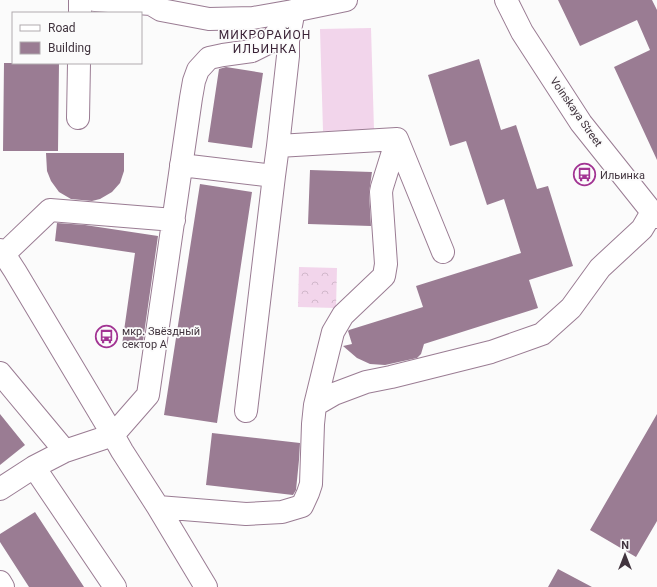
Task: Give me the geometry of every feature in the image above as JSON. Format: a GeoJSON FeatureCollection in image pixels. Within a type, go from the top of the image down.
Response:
{"type":"FeatureCollection","features":[{"type":"Feature","properties":{"kind":"street"},"geometry":{"type":"LineString","coordinates":[[80,0],[80,12]]}},
{"type":"Feature","properties":{"kind":"street"},"geometry":{"type":"LineString","coordinates":[[95,0],[151,2],[161,10],[209,19],[253,18],[293,12],[346,0]]}},
{"type":"Feature","properties":{"kind":"street","name":"Voinskaya Street"},"geometry":{"type":"LineString","coordinates":[[506,0],[522,32],[581,123],[655,215]]}},
{"type":"Feature","properties":{"kind":"street"},"geometry":{"type":"LineString","coordinates":[[246,411],[278,146],[288,56],[288,41],[293,12]]}},
{"type":"Feature","properties":{"kind":"street"},"geometry":{"type":"LineString","coordinates":[[0,489],[34,467],[65,451],[114,435],[148,395],[191,98],[194,81],[198,70],[209,58],[252,51],[270,42],[293,12]]}},
{"type":"Feature","properties":{"kind":"street"},"geometry":{"type":"LineString","coordinates":[[78,118],[79,64]]}},
{"type":"Feature","properties":{"kind":"street"},"geometry":{"type":"LineString","coordinates":[[278,146],[397,138]]}},
{"type":"Feature","properties":{"kind":"street"},"geometry":{"type":"LineString","coordinates":[[397,138],[443,252]]}},
{"type":"Feature","properties":{"kind":"street"},"geometry":{"type":"LineString","coordinates":[[158,507],[246,514],[282,512],[302,506],[311,484],[315,405],[334,332],[343,315],[384,276],[386,264],[381,192],[397,138]]}},
{"type":"Feature","properties":{"kind":"street"},"geometry":{"type":"LineString","coordinates":[[181,165],[274,176]]}},
{"type":"Feature","properties":{"kind":"street"},"geometry":{"type":"LineString","coordinates":[[174,220],[50,210],[2,252],[206,587]]}},
{"type":"Feature","properties":{"kind":"street"},"geometry":{"type":"LineString","coordinates":[[315,405],[334,394],[366,382],[490,352],[542,334],[571,308],[600,268],[655,215]]}},
{"type":"Feature","properties":{"kind":"street"},"geometry":{"type":"LineString","coordinates":[[0,373],[65,451]]}},
{"type":"Feature","properties":{"kind":"street"},"geometry":{"type":"LineString","coordinates":[[34,467],[115,587]]}},
{"type":"Feature","properties":{"kind":"street"},"geometry":{"type":"LineString","coordinates":[[0,582],[3,587]]}},
{"type":"Feature","properties":{"kind":"green space"},"geometry":{"type":"Polygon","coordinates":[[[371,28],[374,130],[323,131],[320,29],[371,28]]]}},
{"type":"Feature","properties":{"kind":"green space"},"geometry":{"type":"Polygon","coordinates":[[[299,267],[337,268],[336,308],[298,307],[299,267]]]}},
{"type":"Feature","properties":{"kind":"building"},"geometry":{"type":"Polygon","coordinates":[[[558,0],[652,0],[657,10],[657,160],[614,67],[650,50],[637,20],[580,46],[558,0]]]}},
{"type":"Feature","properties":{"kind":"building"},"geometry":{"type":"Polygon","coordinates":[[[479,59],[501,130],[516,125],[537,189],[548,186],[573,266],[529,280],[538,308],[424,344],[421,354],[417,358],[385,365],[370,364],[357,358],[343,346],[352,344],[349,330],[423,307],[416,286],[521,253],[504,199],[487,205],[466,141],[450,146],[428,75],[479,59]]]}},
{"type":"Feature","properties":{"kind":"building"},"geometry":{"type":"Polygon","coordinates":[[[4,63],[59,64],[58,151],[3,151],[4,63]]]}},
{"type":"Feature","properties":{"kind":"building"},"geometry":{"type":"Polygon","coordinates":[[[226,67],[263,73],[252,148],[208,142],[219,69],[226,67]]]}},
{"type":"Feature","properties":{"kind":"building"},"geometry":{"type":"Polygon","coordinates":[[[46,153],[124,153],[124,171],[120,183],[112,192],[100,199],[92,201],[71,199],[59,192],[51,181],[47,171],[46,153]]]}},
{"type":"Feature","properties":{"kind":"building"},"geometry":{"type":"Polygon","coordinates":[[[310,170],[372,172],[369,193],[371,226],[308,224],[310,170]]]}},
{"type":"Feature","properties":{"kind":"building"},"geometry":{"type":"Polygon","coordinates":[[[200,184],[252,192],[217,423],[164,415],[200,184]]]}},
{"type":"Feature","properties":{"kind":"building"},"geometry":{"type":"Polygon","coordinates":[[[57,223],[85,225],[158,236],[142,348],[122,345],[135,253],[55,241],[57,223]]]}},
{"type":"Feature","properties":{"kind":"building"},"geometry":{"type":"Polygon","coordinates":[[[0,414],[25,445],[0,465],[0,414]]]}},
{"type":"Feature","properties":{"kind":"building"},"geometry":{"type":"Polygon","coordinates":[[[657,414],[657,521],[636,557],[590,530],[657,414]]]}},
{"type":"Feature","properties":{"kind":"building"},"geometry":{"type":"Polygon","coordinates":[[[212,433],[300,443],[296,490],[293,495],[206,485],[212,433]]]}},
{"type":"Feature","properties":{"kind":"building"},"geometry":{"type":"Polygon","coordinates":[[[35,512],[84,587],[29,587],[0,542],[0,534],[35,512]]]}},
{"type":"Feature","properties":{"kind":"building"},"geometry":{"type":"Polygon","coordinates":[[[558,569],[592,587],[548,587],[558,569]]]}},
{"type":"Feature","properties":{"kind":"place","name":"Ильинка"},"geometry":{"type":"Point","coordinates":[584,175]}},
{"type":"Feature","properties":{"kind":"place","name":"мкр. Звёздный сектор А"},"geometry":{"type":"Point","coordinates":[107,337]}},
{"type":"Feature","properties":{"kind":"district","name":"МИКРОРАЙОН ИЛЬИНКА"},"geometry":{"type":"Point","coordinates":[265,42]}}]}
